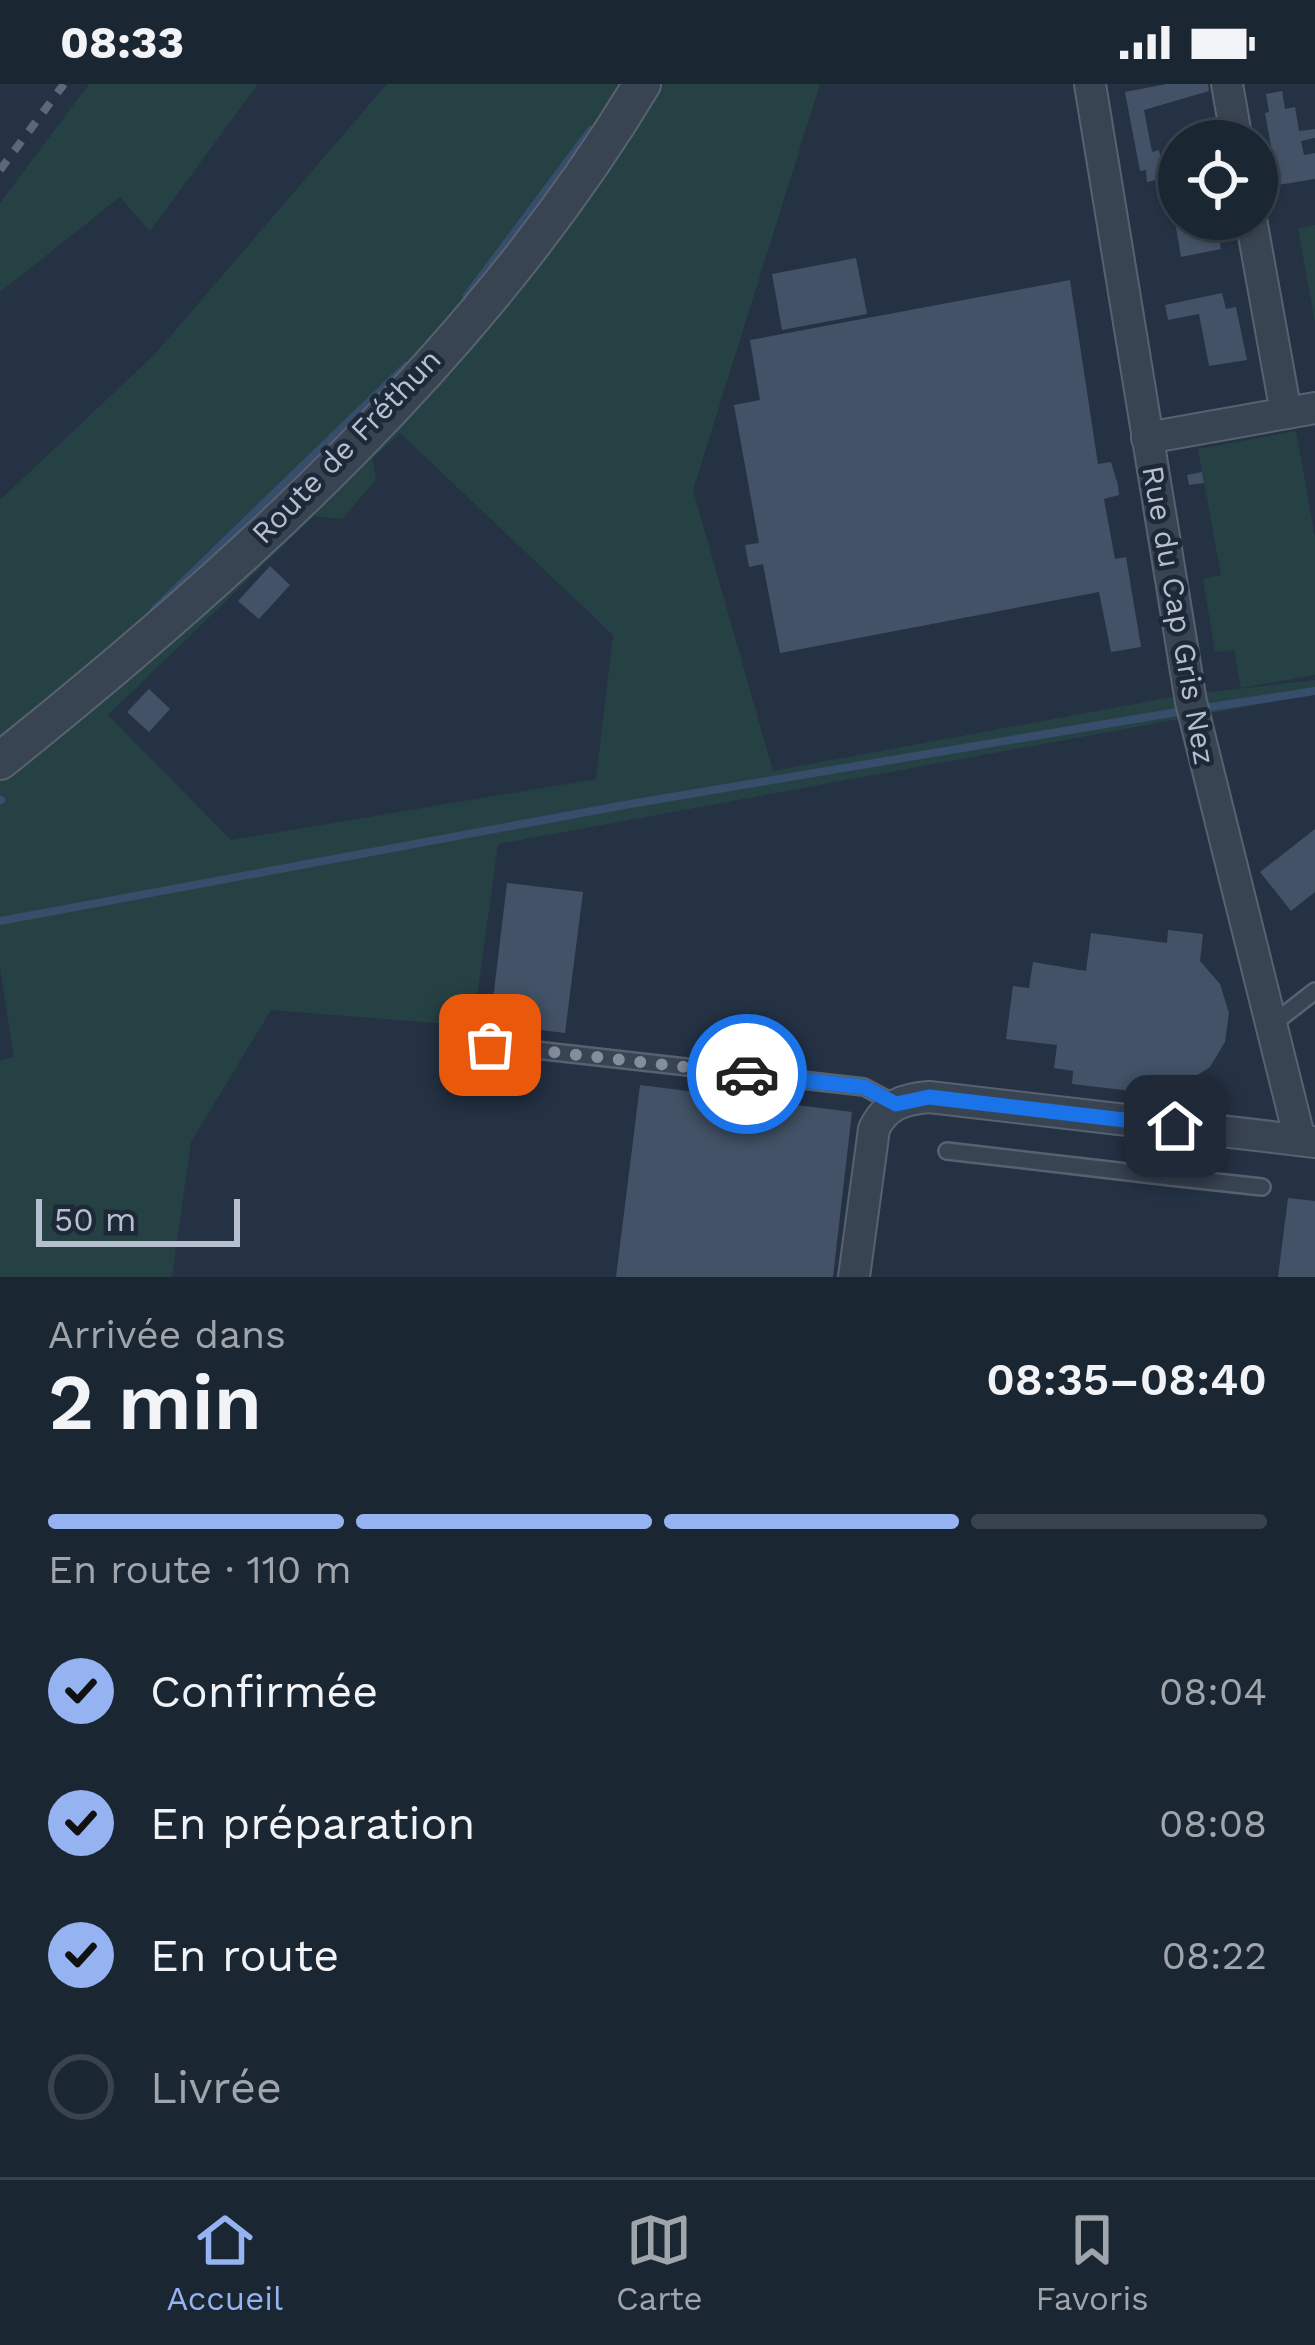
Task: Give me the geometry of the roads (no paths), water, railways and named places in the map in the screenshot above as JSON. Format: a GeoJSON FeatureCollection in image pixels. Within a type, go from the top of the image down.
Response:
{"type":"FeatureCollection","features":[{"type":"Feature","properties":{"kind":"street","name":"Route de Fréthun"},"geometry":{"type":"LineString","coordinates":[[0,761],[179,612],[398,397],[521,252],[642,84]]}},
{"type":"Feature","properties":{"kind":"street","name":"Rue du Cap Gris Nez"},"geometry":{"type":"LineString","coordinates":[[1090,84],[1201,750],[1270,1027],[1307,1141]]}},
{"type":"Feature","properties":{"kind":"street"},"geometry":{"type":"LineString","coordinates":[[1227,84],[1233,120]]}},
{"type":"Feature","properties":{"kind":"street"},"geometry":{"type":"LineString","coordinates":[[1147,438],[1300,411],[1256,240]]}},
{"type":"Feature","properties":{"kind":"street"},"geometry":{"type":"LineString","coordinates":[[854,1277],[874,1130],[896,1104],[929,1097],[1307,1141]]}},
{"type":"Feature","properties":{"kind":"lane"},"geometry":{"type":"LineString","coordinates":[[1270,1027],[1315,992]]}},
{"type":"Feature","properties":{"kind":"lane"},"geometry":{"type":"LineString","coordinates":[[490,1045],[864,1087],[896,1104]]}},
{"type":"Feature","properties":{"kind":"lane"},"geometry":{"type":"LineString","coordinates":[[1170,1177],[1175,1126]]}},
{"type":"Feature","properties":{"kind":"lane"},"geometry":{"type":"LineString","coordinates":[[947,1151],[1262,1187]]}},
{"type":"Feature","properties":{"kind":"waterway"},"geometry":{"type":"LineString","coordinates":[[467,296],[591,130]]}},
{"type":"Feature","properties":{"kind":"waterway"},"geometry":{"type":"LineString","coordinates":[[154,610],[406,366]]}},
{"type":"Feature","properties":{"kind":"waterway"},"geometry":{"type":"LineString","coordinates":[[1198,709],[1315,691]]}},
{"type":"Feature","properties":{"kind":"waterway"},"geometry":{"type":"LineString","coordinates":[[0,921],[630,804],[1183,711]]}},
{"type":"Feature","properties":{"kind":"railway"},"geometry":{"type":"LineString","coordinates":[[0,170],[64,84]]}}]}
